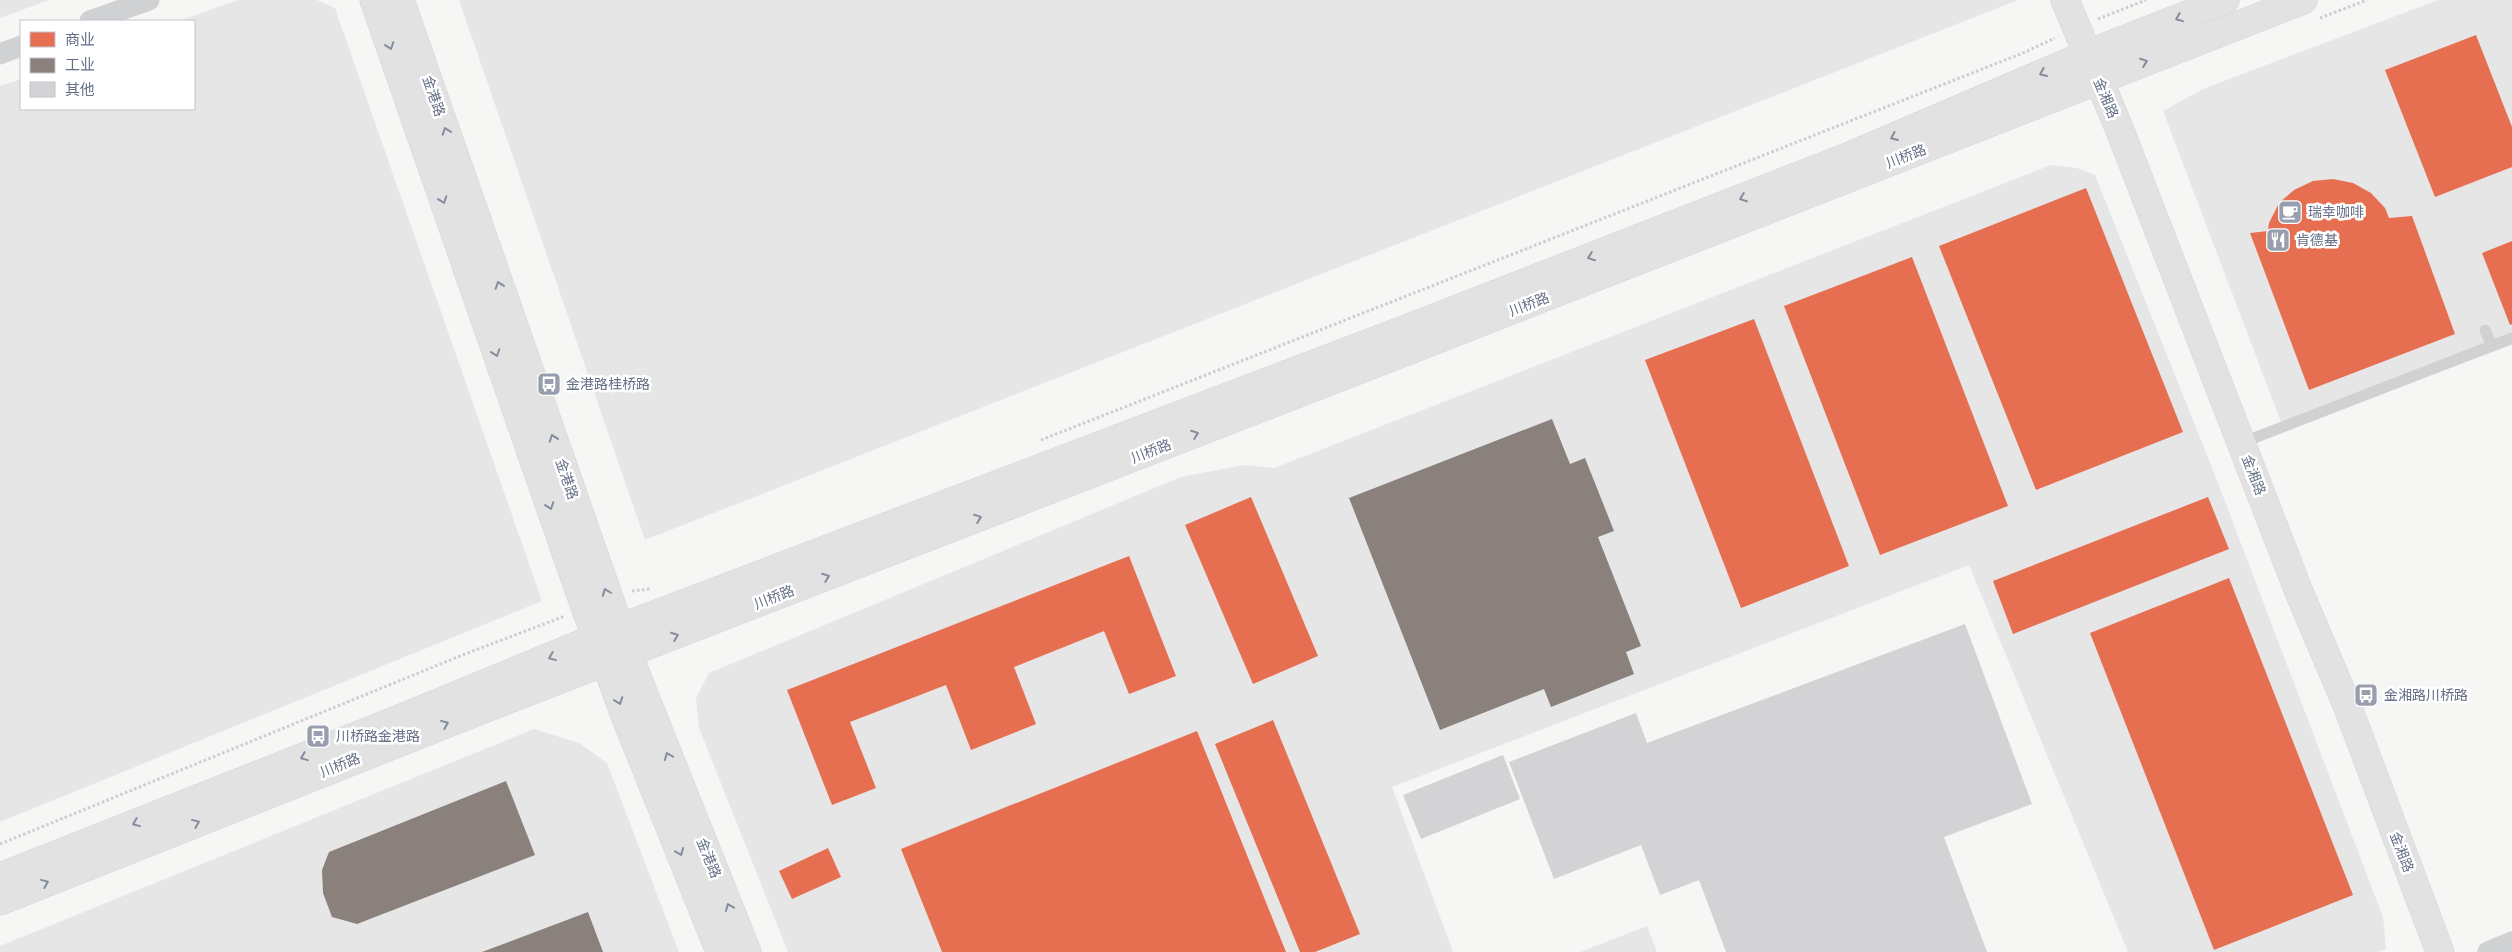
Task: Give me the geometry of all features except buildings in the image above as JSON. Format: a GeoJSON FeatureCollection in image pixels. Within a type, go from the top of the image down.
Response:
{"type":"FeatureCollection","features":[{"type":"Feature","properties":{"kind":"street"},"geometry":{"type":"LineString","coordinates":[[93,20],[149,0]]}},
{"type":"Feature","properties":{"kind":"street","name":"金港路"},"geometry":{"type":"LineString","coordinates":[[374,0],[613,646],[720,952]]}},
{"type":"Feature","properties":{"kind":"street","name":"金港路"},"geometry":{"type":"LineString","coordinates":[[400,0],[597,603]]}},
{"type":"Feature","properties":{"kind":"street","name":"金湘路"},"geometry":{"type":"LineString","coordinates":[[2065,0],[2099,80],[2299,592],[2347,705],[2440,952]]}},
{"type":"Feature","properties":{"kind":"street","name":"川桥路"},"geometry":{"type":"LineString","coordinates":[[0,901],[486,708],[613,646],[1409,328],[1845,158],[2088,54],[2225,0]]}},
{"type":"Feature","properties":{"kind":"street","name":"川桥路"},"geometry":{"type":"LineString","coordinates":[[0,877],[613,646],[2099,80],[2302,0]]}},
{"type":"Feature","properties":{"kind":"street"},"geometry":{"type":"LineString","coordinates":[[0,54],[20,46]]}},
{"type":"Feature","properties":{"kind":"street","name":"金港路"},"geometry":{"type":"LineString","coordinates":[[613,646],[647,704],[748,952]]}},
{"type":"Feature","properties":{"kind":"street"},"geometry":{"type":"LineString","coordinates":[[2488,952],[2512,942]]}},
{"type":"Feature","properties":{"kind":"lane"},"geometry":{"type":"LineString","coordinates":[[2485,330],[2492,346]]}},
{"type":"Feature","properties":{"kind":"lane"},"geometry":{"type":"LineString","coordinates":[[2241,443],[2512,338]]}},
{"type":"Feature","properties":{"kind":"path"},"geometry":{"type":"LineString","coordinates":[[1033,443],[2004,60],[2146,0]]}},
{"type":"Feature","properties":{"kind":"path"},"geometry":{"type":"LineString","coordinates":[[0,844],[456,658],[597,603],[628,592],[656,589]]}},
{"type":"Feature","properties":{"kind":"shaded area"},"geometry":{"type":"Polygon","coordinates":[[[0,0],[49,0],[0,18],[0,0]]]}},
{"type":"Feature","properties":{"kind":"shaded area"},"geometry":{"type":"Polygon","coordinates":[[[238,0],[317,0],[335,8],[542,601],[0,822],[0,86],[20,79],[20,110],[195,110],[195,20],[182,20],[238,0]]]}},
{"type":"Feature","properties":{"kind":"shaded area"},"geometry":{"type":"Polygon","coordinates":[[[459,0],[2018,0],[645,540],[459,0]]]}},
{"type":"Feature","properties":{"kind":"shaded area"},"geometry":{"type":"Polygon","coordinates":[[[2438,0],[2512,0],[2512,345],[2284,430],[2163,111],[2203,89],[2438,0]]]}},
{"type":"Feature","properties":{"kind":"shaded area"},"geometry":{"type":"Polygon","coordinates":[[[2051,165],[2077,168],[2095,175],[2213,470],[2383,917],[2386,949],[2378,952],[2128,952],[1969,565],[1392,787],[1453,952],[788,952],[699,728],[696,698],[709,673],[1181,477],[1244,465],[1274,468],[2051,165]]]}},
{"type":"Feature","properties":{"kind":"shaded area"},"geometry":{"type":"Polygon","coordinates":[[[534,729],[579,743],[607,763],[679,952],[0,952],[0,946],[534,729]]]}},
{"type":"Feature","properties":{"kind":"shaded area"},"geometry":{"type":"Polygon","coordinates":[[[1647,926],[1657,952],[1580,952],[1647,926]]]}},
{"type":"Feature","properties":{"kind":"place","name":"瑞幸咖啡"},"geometry":{"type":"Point","coordinates":[2290,212]}},
{"type":"Feature","properties":{"kind":"place","name":"肯德基"},"geometry":{"type":"Point","coordinates":[2278,240]}},
{"type":"Feature","properties":{"kind":"place","name":"金港路桂桥路"},"geometry":{"type":"Point","coordinates":[549,384]}},
{"type":"Feature","properties":{"kind":"place","name":"金湘路川桥路"},"geometry":{"type":"Point","coordinates":[2366,695]}},
{"type":"Feature","properties":{"kind":"place","name":"川桥路金港路"},"geometry":{"type":"Point","coordinates":[318,736]}}]}
